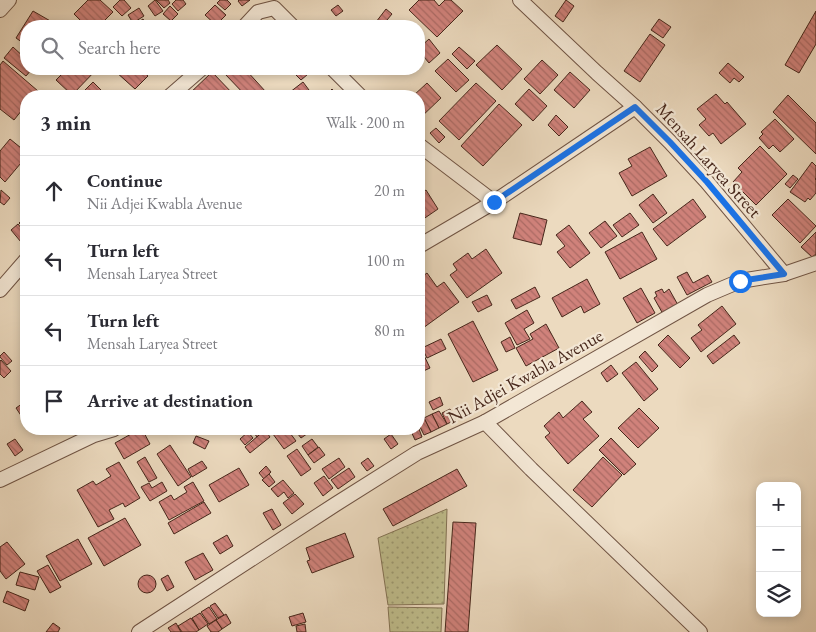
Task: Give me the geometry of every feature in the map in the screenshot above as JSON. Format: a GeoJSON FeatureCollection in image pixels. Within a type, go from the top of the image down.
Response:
{"type":"FeatureCollection","features":[{"type":"Feature","properties":{"kind":"street"},"geometry":{"type":"LineString","coordinates":[[0,10],[9,0]]}},
{"type":"Feature","properties":{"kind":"street"},"geometry":{"type":"LineString","coordinates":[[520,0],[635,107]]}},
{"type":"Feature","properties":{"kind":"street"},"geometry":{"type":"LineString","coordinates":[[251,20],[258,12],[271,4],[286,20]]}},
{"type":"Feature","properties":{"kind":"street"},"geometry":{"type":"LineString","coordinates":[[177,90],[194,75]]}},
{"type":"Feature","properties":{"kind":"street"},"geometry":{"type":"LineString","coordinates":[[340,75],[354,90]]}},
{"type":"Feature","properties":{"kind":"street","name":"Mensah Laryea Street"},"geometry":{"type":"LineString","coordinates":[[425,242],[494,202],[635,107],[707,182],[784,274]]}},
{"type":"Feature","properties":{"kind":"street"},"geometry":{"type":"LineString","coordinates":[[425,150],[494,202]]}},
{"type":"Feature","properties":{"kind":"street","name":"Nii Adjei Kwabla Avenue"},"geometry":{"type":"LineString","coordinates":[[139,632],[417,453],[485,422],[707,295],[740,281],[784,274],[816,263]]}},
{"type":"Feature","properties":{"kind":"street"},"geometry":{"type":"LineString","coordinates":[[0,290],[20,267]]}},
{"type":"Feature","properties":{"kind":"street"},"geometry":{"type":"LineString","coordinates":[[485,422],[700,632]]}},
{"type":"Feature","properties":{"kind":"street"},"geometry":{"type":"LineString","coordinates":[[0,480],[94,435]]}},
{"type":"Feature","properties":{"kind":"shaded area"},"geometry":{"type":"Polygon","coordinates":[[[447,509],[444,604],[388,605],[378,538],[447,509]]]}},
{"type":"Feature","properties":{"kind":"shaded area"},"geometry":{"type":"Polygon","coordinates":[[[388,607],[442,608],[441,632],[390,632],[388,607]]]}},
{"type":"Feature","properties":{"kind":"building"},"geometry":{"type":"Polygon","coordinates":[[[88,0],[100,0],[113,12],[105,20],[80,20],[74,14],[88,0]]]}},
{"type":"Feature","properties":{"kind":"building"},"geometry":{"type":"Polygon","coordinates":[[[120,0],[124,0],[131,8],[122,16],[113,7],[120,0]]]}},
{"type":"Feature","properties":{"kind":"building"},"geometry":{"type":"Polygon","coordinates":[[[155,0],[163,11],[155,16],[148,6],[155,0]]]}},
{"type":"Feature","properties":{"kind":"building"},"geometry":{"type":"Polygon","coordinates":[[[156,0],[168,0],[170,3],[164,8],[156,0]]]}},
{"type":"Feature","properties":{"kind":"building"},"geometry":{"type":"Polygon","coordinates":[[[176,0],[183,0],[186,4],[178,11],[172,4],[176,0]]]}},
{"type":"Feature","properties":{"kind":"building"},"geometry":{"type":"Polygon","coordinates":[[[220,0],[227,0],[231,4],[225,10],[217,3],[220,0]]]}},
{"type":"Feature","properties":{"kind":"building"},"geometry":{"type":"Polygon","coordinates":[[[239,0],[250,0],[242,6],[239,0]]]}},
{"type":"Feature","properties":{"kind":"building"},"geometry":{"type":"Polygon","coordinates":[[[419,0],[434,0],[439,6],[445,0],[451,0],[463,11],[437,37],[425,25],[425,20],[419,20],[409,10],[419,0]]]}},
{"type":"Feature","properties":{"kind":"building"},"geometry":{"type":"Polygon","coordinates":[[[566,0],[574,6],[563,22],[555,16],[566,0]]]}},
{"type":"Feature","properties":{"kind":"building"},"geometry":{"type":"Polygon","coordinates":[[[215,5],[226,15],[221,20],[210,20],[205,15],[215,5]]]}},
{"type":"Feature","properties":{"kind":"building"},"geometry":{"type":"Polygon","coordinates":[[[338,5],[343,11],[336,16],[331,10],[338,5]]]}},
{"type":"Feature","properties":{"kind":"building"},"geometry":{"type":"Polygon","coordinates":[[[170,6],[178,14],[170,20],[163,14],[170,6]]]}},
{"type":"Feature","properties":{"kind":"building"},"geometry":{"type":"Polygon","coordinates":[[[139,8],[144,16],[138,20],[131,20],[128,15],[139,8]]]}},
{"type":"Feature","properties":{"kind":"building"},"geometry":{"type":"Polygon","coordinates":[[[386,9],[392,14],[387,20],[378,20],[386,9]]]}},
{"type":"Feature","properties":{"kind":"building"},"geometry":{"type":"Polygon","coordinates":[[[33,11],[49,20],[27,20],[33,11]]]}},
{"type":"Feature","properties":{"kind":"building"},"geometry":{"type":"Polygon","coordinates":[[[816,11],[816,44],[799,73],[785,65],[816,11]]]}},
{"type":"Feature","properties":{"kind":"building"},"geometry":{"type":"Polygon","coordinates":[[[659,19],[671,27],[663,38],[651,30],[659,19]]]}},
{"type":"Feature","properties":{"kind":"building"},"geometry":{"type":"Polygon","coordinates":[[[20,32],[20,41],[16,38],[20,32]]]}},
{"type":"Feature","properties":{"kind":"building"},"geometry":{"type":"Polygon","coordinates":[[[650,34],[665,45],[640,82],[624,71],[650,34]]]}},
{"type":"Feature","properties":{"kind":"building"},"geometry":{"type":"Polygon","coordinates":[[[429,39],[440,53],[429,63],[425,58],[425,43],[429,39]]]}},
{"type":"Feature","properties":{"kind":"building"},"geometry":{"type":"Polygon","coordinates":[[[497,45],[522,69],[502,90],[476,65],[497,45]]]}},
{"type":"Feature","properties":{"kind":"building"},"geometry":{"type":"Polygon","coordinates":[[[13,47],[20,53],[20,71],[4,58],[13,47]]]}},
{"type":"Feature","properties":{"kind":"building"},"geometry":{"type":"Polygon","coordinates":[[[459,47],[475,61],[467,69],[452,54],[459,47]]]}},
{"type":"Feature","properties":{"kind":"building"},"geometry":{"type":"Polygon","coordinates":[[[448,59],[469,80],[456,92],[435,71],[448,59]]]}},
{"type":"Feature","properties":{"kind":"building"},"geometry":{"type":"Polygon","coordinates":[[[542,60],[558,75],[540,94],[524,79],[542,60]]]}},
{"type":"Feature","properties":{"kind":"building"},"geometry":{"type":"Polygon","coordinates":[[[3,61],[37,90],[20,90],[20,112],[14,120],[0,109],[0,65],[3,61]]]}},
{"type":"Feature","properties":{"kind":"building"},"geometry":{"type":"Polygon","coordinates":[[[728,63],[744,77],[739,82],[734,78],[730,83],[719,73],[728,63]]]}},
{"type":"Feature","properties":{"kind":"building"},"geometry":{"type":"Polygon","coordinates":[[[570,72],[590,90],[574,108],[554,90],[570,72]]]}},
{"type":"Feature","properties":{"kind":"building"},"geometry":{"type":"Polygon","coordinates":[[[61,75],[91,75],[77,90],[67,90],[56,80],[61,75]]]}},
{"type":"Feature","properties":{"kind":"building"},"geometry":{"type":"Polygon","coordinates":[[[119,75],[148,76],[135,89],[119,75]]]}},
{"type":"Feature","properties":{"kind":"building"},"geometry":{"type":"Polygon","coordinates":[[[209,75],[215,75],[229,90],[193,90],[209,75]]]}},
{"type":"Feature","properties":{"kind":"building"},"geometry":{"type":"Polygon","coordinates":[[[226,75],[250,75],[264,90],[240,90],[226,75]]]}},
{"type":"Feature","properties":{"kind":"building"},"geometry":{"type":"Polygon","coordinates":[[[296,75],[307,75],[301,80],[296,75]]]}},
{"type":"Feature","properties":{"kind":"building"},"geometry":{"type":"Polygon","coordinates":[[[93,82],[101,90],[85,90],[93,82]]]}},
{"type":"Feature","properties":{"kind":"building"},"geometry":{"type":"Polygon","coordinates":[[[303,82],[309,90],[293,90],[303,82]]]}},
{"type":"Feature","properties":{"kind":"building"},"geometry":{"type":"Polygon","coordinates":[[[427,83],[441,98],[425,113],[425,90],[419,90],[427,83]]]}},
{"type":"Feature","properties":{"kind":"building"},"geometry":{"type":"Polygon","coordinates":[[[476,83],[496,101],[459,140],[439,121],[476,83]]]}},
{"type":"Feature","properties":{"kind":"building"},"geometry":{"type":"Polygon","coordinates":[[[529,89],[547,106],[533,121],[515,104],[529,89]]]}},
{"type":"Feature","properties":{"kind":"building"},"geometry":{"type":"Polygon","coordinates":[[[716,94],[725,104],[727,102],[746,124],[721,144],[713,133],[709,136],[699,125],[706,119],[697,109],[716,94]]]}},
{"type":"Feature","properties":{"kind":"building"},"geometry":{"type":"Polygon","coordinates":[[[788,95],[816,123],[816,154],[773,112],[788,95]]]}},
{"type":"Feature","properties":{"kind":"building"},"geometry":{"type":"Polygon","coordinates":[[[499,104],[522,125],[483,166],[461,146],[499,104]]]}},
{"type":"Feature","properties":{"kind":"building"},"geometry":{"type":"Polygon","coordinates":[[[556,115],[568,127],[559,136],[548,125],[556,115]]]}},
{"type":"Feature","properties":{"kind":"building"},"geometry":{"type":"Polygon","coordinates":[[[775,119],[794,139],[780,152],[773,145],[769,149],[759,138],[763,134],[761,132],[775,119]]]}},
{"type":"Feature","properties":{"kind":"building"},"geometry":{"type":"Polygon","coordinates":[[[436,128],[445,137],[439,143],[430,133],[436,128]]]}},
{"type":"Feature","properties":{"kind":"building"},"geometry":{"type":"Polygon","coordinates":[[[10,139],[20,147],[20,164],[5,182],[0,177],[0,151],[10,139]]]}},
{"type":"Feature","properties":{"kind":"building"},"geometry":{"type":"Polygon","coordinates":[[[760,146],[787,174],[756,205],[733,182],[742,172],[738,168],[760,146]]]}},
{"type":"Feature","properties":{"kind":"building"},"geometry":{"type":"Polygon","coordinates":[[[650,147],[667,176],[632,196],[619,173],[632,166],[628,159],[650,147]]]}},
{"type":"Feature","properties":{"kind":"building"},"geometry":{"type":"Polygon","coordinates":[[[812,162],[816,166],[816,193],[810,200],[808,198],[805,202],[790,192],[812,162]]]}},
{"type":"Feature","properties":{"kind":"building"},"geometry":{"type":"Polygon","coordinates":[[[793,175],[798,179],[790,188],[785,184],[793,175]]]}},
{"type":"Feature","properties":{"kind":"building"},"geometry":{"type":"Polygon","coordinates":[[[1,190],[10,198],[4,205],[0,202],[1,190]]]}},
{"type":"Feature","properties":{"kind":"building"},"geometry":{"type":"Polygon","coordinates":[[[425,191],[438,209],[425,218],[425,191]]]}},
{"type":"Feature","properties":{"kind":"building"},"geometry":{"type":"Polygon","coordinates":[[[653,194],[667,213],[653,223],[639,205],[653,194]]]}},
{"type":"Feature","properties":{"kind":"building"},"geometry":{"type":"Polygon","coordinates":[[[693,199],[706,217],[667,246],[653,229],[693,199]]]}},
{"type":"Feature","properties":{"kind":"building"},"geometry":{"type":"Polygon","coordinates":[[[788,199],[816,226],[800,243],[772,215],[788,199]]]}},
{"type":"Feature","properties":{"kind":"building"},"geometry":{"type":"Polygon","coordinates":[[[520,213],[547,220],[541,245],[513,238],[520,213]]]}},
{"type":"Feature","properties":{"kind":"building"},"geometry":{"type":"Polygon","coordinates":[[[630,213],[639,225],[622,237],[613,225],[630,213]]]}},
{"type":"Feature","properties":{"kind":"building"},"geometry":{"type":"Polygon","coordinates":[[[605,221],[617,236],[601,248],[589,233],[605,221]]]}},
{"type":"Feature","properties":{"kind":"building"},"geometry":{"type":"Polygon","coordinates":[[[18,224],[20,226],[20,241],[11,230],[18,224]]]}},
{"type":"Feature","properties":{"kind":"building"},"geometry":{"type":"Polygon","coordinates":[[[569,225],[590,253],[570,268],[557,252],[565,246],[556,235],[569,225]]]}},
{"type":"Feature","properties":{"kind":"building"},"geometry":{"type":"Polygon","coordinates":[[[642,232],[657,259],[620,279],[605,252],[642,232]]]}},
{"type":"Feature","properties":{"kind":"building"},"geometry":{"type":"Polygon","coordinates":[[[816,232],[816,254],[812,257],[801,247],[816,232]]]}},
{"type":"Feature","properties":{"kind":"building"},"geometry":{"type":"Polygon","coordinates":[[[486,249],[502,273],[467,298],[450,275],[457,270],[453,264],[468,253],[472,259],[486,249]]]}},
{"type":"Feature","properties":{"kind":"building"},"geometry":{"type":"Polygon","coordinates":[[[687,272],[693,283],[708,275],[712,282],[687,295],[677,277],[687,272]]]}},
{"type":"Feature","properties":{"kind":"building"},"geometry":{"type":"Polygon","coordinates":[[[427,273],[437,287],[444,282],[459,302],[425,327],[425,274],[427,273]]]}},
{"type":"Feature","properties":{"kind":"building"},"geometry":{"type":"Polygon","coordinates":[[[587,279],[600,304],[584,313],[581,306],[562,317],[552,298],[587,279]]]}},
{"type":"Feature","properties":{"kind":"building"},"geometry":{"type":"Polygon","coordinates":[[[535,287],[540,297],[516,309],[511,300],[535,287]]]}},
{"type":"Feature","properties":{"kind":"building"},"geometry":{"type":"Polygon","coordinates":[[[641,288],[655,313],[637,323],[623,298],[641,288]]]}},
{"type":"Feature","properties":{"kind":"building"},"geometry":{"type":"Polygon","coordinates":[[[662,289],[664,293],[669,289],[678,305],[663,314],[654,298],[657,296],[655,292],[662,289]]]}},
{"type":"Feature","properties":{"kind":"building"},"geometry":{"type":"Polygon","coordinates":[[[487,295],[492,305],[478,312],[472,302],[487,295]]]}},
{"type":"Feature","properties":{"kind":"building"},"geometry":{"type":"Polygon","coordinates":[[[722,306],[736,324],[701,352],[691,338],[702,330],[698,325],[722,306]]]}},
{"type":"Feature","properties":{"kind":"building"},"geometry":{"type":"Polygon","coordinates":[[[527,310],[534,323],[524,329],[530,339],[517,345],[505,323],[527,310]]]}},
{"type":"Feature","properties":{"kind":"building"},"geometry":{"type":"Polygon","coordinates":[[[473,321],[498,370],[473,382],[448,334],[473,321]]]}},
{"type":"Feature","properties":{"kind":"building"},"geometry":{"type":"Polygon","coordinates":[[[546,324],[559,348],[526,366],[516,348],[533,339],[530,334],[546,324]]]}},
{"type":"Feature","properties":{"kind":"building"},"geometry":{"type":"Polygon","coordinates":[[[668,335],[690,358],[680,368],[658,345],[668,335]]]}},
{"type":"Feature","properties":{"kind":"building"},"geometry":{"type":"Polygon","coordinates":[[[734,335],[740,343],[713,364],[707,356],[734,335]]]}},
{"type":"Feature","properties":{"kind":"building"},"geometry":{"type":"Polygon","coordinates":[[[510,337],[515,348],[506,352],[501,342],[510,337]]]}},
{"type":"Feature","properties":{"kind":"building"},"geometry":{"type":"Polygon","coordinates":[[[441,339],[446,349],[427,358],[425,347],[441,339]]]}},
{"type":"Feature","properties":{"kind":"building"},"geometry":{"type":"Polygon","coordinates":[[[645,351],[658,366],[652,372],[639,357],[645,351]]]}},
{"type":"Feature","properties":{"kind":"building"},"geometry":{"type":"Polygon","coordinates":[[[4,352],[12,361],[7,365],[0,357],[4,352]]]}},
{"type":"Feature","properties":{"kind":"building"},"geometry":{"type":"Polygon","coordinates":[[[425,358],[430,368],[425,370],[425,358]]]}},
{"type":"Feature","properties":{"kind":"building"},"geometry":{"type":"Polygon","coordinates":[[[1,360],[11,371],[4,378],[0,374],[1,360]]]}},
{"type":"Feature","properties":{"kind":"building"},"geometry":{"type":"Polygon","coordinates":[[[636,362],[658,389],[644,401],[622,373],[636,362]]]}},
{"type":"Feature","properties":{"kind":"building"},"geometry":{"type":"Polygon","coordinates":[[[611,365],[618,374],[607,382],[601,373],[611,365]]]}},
{"type":"Feature","properties":{"kind":"building"},"geometry":{"type":"Polygon","coordinates":[[[440,397],[443,405],[433,410],[429,402],[440,397]]]}},
{"type":"Feature","properties":{"kind":"building"},"geometry":{"type":"Polygon","coordinates":[[[582,401],[592,412],[583,419],[599,436],[568,464],[545,437],[550,433],[544,426],[559,412],[563,418],[582,401]]]}},
{"type":"Feature","properties":{"kind":"building"},"geometry":{"type":"Polygon","coordinates":[[[20,405],[20,414],[16,408],[20,405]]]}},
{"type":"Feature","properties":{"kind":"building"},"geometry":{"type":"Polygon","coordinates":[[[639,408],[659,428],[638,448],[618,428],[639,408]]]}},
{"type":"Feature","properties":{"kind":"building"},"geometry":{"type":"Polygon","coordinates":[[[450,409],[455,420],[447,424],[442,413],[450,409]]]}},
{"type":"Feature","properties":{"kind":"building"},"geometry":{"type":"Polygon","coordinates":[[[439,411],[447,424],[439,428],[432,414],[439,411]]]}},
{"type":"Feature","properties":{"kind":"building"},"geometry":{"type":"Polygon","coordinates":[[[432,414],[439,428],[431,432],[425,418],[432,414]]]}},
{"type":"Feature","properties":{"kind":"building"},"geometry":{"type":"Polygon","coordinates":[[[425,420],[431,432],[425,435],[425,420]]]}},
{"type":"Feature","properties":{"kind":"building"},"geometry":{"type":"Polygon","coordinates":[[[129,435],[145,435],[150,444],[124,459],[115,443],[129,435]]]}},
{"type":"Feature","properties":{"kind":"building"},"geometry":{"type":"Polygon","coordinates":[[[245,435],[250,435],[253,438],[245,445],[240,439],[245,435]]]}},
{"type":"Feature","properties":{"kind":"building"},"geometry":{"type":"Polygon","coordinates":[[[259,435],[269,435],[270,437],[250,453],[245,447],[259,435]]]}},
{"type":"Feature","properties":{"kind":"building"},"geometry":{"type":"Polygon","coordinates":[[[274,435],[292,435],[296,441],[284,449],[274,435]]]}},
{"type":"Feature","properties":{"kind":"building"},"geometry":{"type":"Polygon","coordinates":[[[392,435],[398,444],[391,449],[384,439],[392,435]]]}},
{"type":"Feature","properties":{"kind":"building"},"geometry":{"type":"Polygon","coordinates":[[[413,435],[421,435],[422,437],[415,440],[413,435]]]}},
{"type":"Feature","properties":{"kind":"building"},"geometry":{"type":"Polygon","coordinates":[[[196,436],[209,441],[205,449],[193,443],[196,436]]]}},
{"type":"Feature","properties":{"kind":"building"},"geometry":{"type":"Polygon","coordinates":[[[611,438],[636,464],[624,475],[599,450],[611,438]]]}},
{"type":"Feature","properties":{"kind":"building"},"geometry":{"type":"Polygon","coordinates":[[[15,439],[23,450],[15,456],[7,444],[15,439]]]}},
{"type":"Feature","properties":{"kind":"building"},"geometry":{"type":"Polygon","coordinates":[[[312,439],[318,447],[308,455],[302,446],[312,439]]]}},
{"type":"Feature","properties":{"kind":"building"},"geometry":{"type":"Polygon","coordinates":[[[170,445],[191,477],[178,486],[157,454],[170,445]]]}},
{"type":"Feature","properties":{"kind":"building"},"geometry":{"type":"Polygon","coordinates":[[[319,447],[325,455],[314,463],[308,455],[319,447]]]}},
{"type":"Feature","properties":{"kind":"building"},"geometry":{"type":"Polygon","coordinates":[[[297,449],[311,469],[301,476],[287,456],[297,449]]]}},
{"type":"Feature","properties":{"kind":"building"},"geometry":{"type":"Polygon","coordinates":[[[145,457],[157,478],[149,482],[137,462],[145,457]]]}},
{"type":"Feature","properties":{"kind":"building"},"geometry":{"type":"Polygon","coordinates":[[[603,457],[622,475],[592,507],[573,490],[603,457]]]}},
{"type":"Feature","properties":{"kind":"building"},"geometry":{"type":"Polygon","coordinates":[[[339,458],[345,467],[329,479],[322,469],[339,458]]]}},
{"type":"Feature","properties":{"kind":"building"},"geometry":{"type":"Polygon","coordinates":[[[368,458],[374,466],[367,471],[361,463],[368,458]]]}},
{"type":"Feature","properties":{"kind":"building"},"geometry":{"type":"Polygon","coordinates":[[[202,461],[207,468],[192,477],[188,469],[202,461]]]}},
{"type":"Feature","properties":{"kind":"building"},"geometry":{"type":"Polygon","coordinates":[[[119,462],[140,498],[125,507],[123,503],[109,510],[114,519],[98,527],[77,490],[93,481],[96,485],[111,476],[106,469],[119,462]]]}},
{"type":"Feature","properties":{"kind":"building"},"geometry":{"type":"Polygon","coordinates":[[[266,466],[271,472],[264,479],[259,473],[266,466]]]}},
{"type":"Feature","properties":{"kind":"building"},"geometry":{"type":"Polygon","coordinates":[[[239,468],[249,485],[219,502],[209,485],[239,468]]]}},
{"type":"Feature","properties":{"kind":"building"},"geometry":{"type":"Polygon","coordinates":[[[349,468],[355,477],[338,489],[331,480],[349,468]]]}},
{"type":"Feature","properties":{"kind":"building"},"geometry":{"type":"Polygon","coordinates":[[[457,469],[467,486],[393,526],[383,509],[457,469]]]}},
{"type":"Feature","properties":{"kind":"building"},"geometry":{"type":"Polygon","coordinates":[[[269,474],[275,482],[269,487],[262,480],[269,474]]]}},
{"type":"Feature","properties":{"kind":"building"},"geometry":{"type":"Polygon","coordinates":[[[324,476],[333,488],[323,496],[314,483],[324,476]]]}},
{"type":"Feature","properties":{"kind":"building"},"geometry":{"type":"Polygon","coordinates":[[[283,480],[294,493],[288,498],[284,492],[278,497],[271,489],[283,480]]]}},
{"type":"Feature","properties":{"kind":"building"},"geometry":{"type":"Polygon","coordinates":[[[162,482],[167,491],[150,501],[141,487],[149,483],[152,488],[162,482]]]}},
{"type":"Feature","properties":{"kind":"building"},"geometry":{"type":"Polygon","coordinates":[[[193,482],[204,501],[169,520],[159,502],[171,495],[174,500],[187,492],[184,487],[193,482]]]}},
{"type":"Feature","properties":{"kind":"building"},"geometry":{"type":"Polygon","coordinates":[[[295,494],[304,504],[292,514],[283,503],[295,494]]]}},
{"type":"Feature","properties":{"kind":"building"},"geometry":{"type":"Polygon","coordinates":[[[204,502],[211,513],[174,534],[168,523],[204,502]]]}},
{"type":"Feature","properties":{"kind":"building"},"geometry":{"type":"Polygon","coordinates":[[[272,509],[281,525],[273,530],[263,513],[272,509]]]}},
{"type":"Feature","properties":{"kind":"building"},"geometry":{"type":"Polygon","coordinates":[[[125,518],[141,545],[104,566],[88,538],[125,518]]]}},
{"type":"Feature","properties":{"kind":"building"},"geometry":{"type":"Polygon","coordinates":[[[453,522],[476,523],[468,632],[445,632],[453,522]]]}},
{"type":"Feature","properties":{"kind":"building"},"geometry":{"type":"Polygon","coordinates":[[[345,533],[354,557],[312,573],[307,561],[310,560],[306,548],[345,533]]]}},
{"type":"Feature","properties":{"kind":"building"},"geometry":{"type":"Polygon","coordinates":[[[227,535],[233,546],[220,554],[213,543],[227,535]]]}},
{"type":"Feature","properties":{"kind":"building"},"geometry":{"type":"Polygon","coordinates":[[[78,539],[92,564],[60,581],[46,556],[78,539]]]}},
{"type":"Feature","properties":{"kind":"building"},"geometry":{"type":"Polygon","coordinates":[[[7,542],[25,564],[6,579],[0,571],[0,547],[7,542]]]}},
{"type":"Feature","properties":{"kind":"building"},"geometry":{"type":"Polygon","coordinates":[[[203,553],[213,570],[195,580],[185,562],[203,553]]]}},
{"type":"Feature","properties":{"kind":"building"},"geometry":{"type":"Polygon","coordinates":[[[48,565],[61,587],[50,593],[37,571],[48,565]]]}},
{"type":"Feature","properties":{"kind":"building"},"geometry":{"type":"Polygon","coordinates":[[[20,572],[39,577],[35,590],[16,585],[20,572]]]}},
{"type":"Feature","properties":{"kind":"building"},"geometry":{"type":"Polygon","coordinates":[[[147,575],[153,578],[156,584],[153,590],[147,593],[141,590],[138,584],[141,578],[147,575]]]}},
{"type":"Feature","properties":{"kind":"building"},"geometry":{"type":"Polygon","coordinates":[[[168,575],[174,587],[167,591],[161,579],[168,575]]]}},
{"type":"Feature","properties":{"kind":"building"},"geometry":{"type":"Polygon","coordinates":[[[7,591],[29,600],[25,611],[3,602],[7,591]]]}},
{"type":"Feature","properties":{"kind":"building"},"geometry":{"type":"Polygon","coordinates":[[[215,603],[224,615],[218,618],[210,606],[215,603]]]}},
{"type":"Feature","properties":{"kind":"building"},"geometry":{"type":"Polygon","coordinates":[[[209,607],[217,619],[209,624],[201,612],[209,607]]]}},
{"type":"Feature","properties":{"kind":"building"},"geometry":{"type":"Polygon","coordinates":[[[200,613],[208,624],[199,630],[192,618],[200,613]]]}},
{"type":"Feature","properties":{"kind":"building"},"geometry":{"type":"Polygon","coordinates":[[[303,613],[306,622],[292,626],[289,617],[303,613]]]}},
{"type":"Feature","properties":{"kind":"building"},"geometry":{"type":"Polygon","coordinates":[[[226,614],[231,623],[222,629],[216,620],[226,614]]]}},
{"type":"Feature","properties":{"kind":"building"},"geometry":{"type":"Polygon","coordinates":[[[191,618],[199,630],[196,632],[182,632],[178,626],[191,618]]]}},
{"type":"Feature","properties":{"kind":"building"},"geometry":{"type":"Polygon","coordinates":[[[216,620],[222,629],[218,632],[211,632],[207,626],[216,620]]]}},
{"type":"Feature","properties":{"kind":"building"},"geometry":{"type":"Polygon","coordinates":[[[53,623],[60,628],[58,632],[46,632],[53,623]]]}},
{"type":"Feature","properties":{"kind":"building"},"geometry":{"type":"Polygon","coordinates":[[[176,623],[181,632],[171,632],[168,628],[176,623]]]}},
{"type":"Feature","properties":{"kind":"building"},"geometry":{"type":"Polygon","coordinates":[[[305,624],[306,632],[297,632],[296,626],[305,624]]]}},
{"type":"Feature","properties":{"kind":"route"},"geometry":{"type":"LineString","coordinates":[[494,202],[635,107],[707,182],[784,274],[740,281]]}}]}
